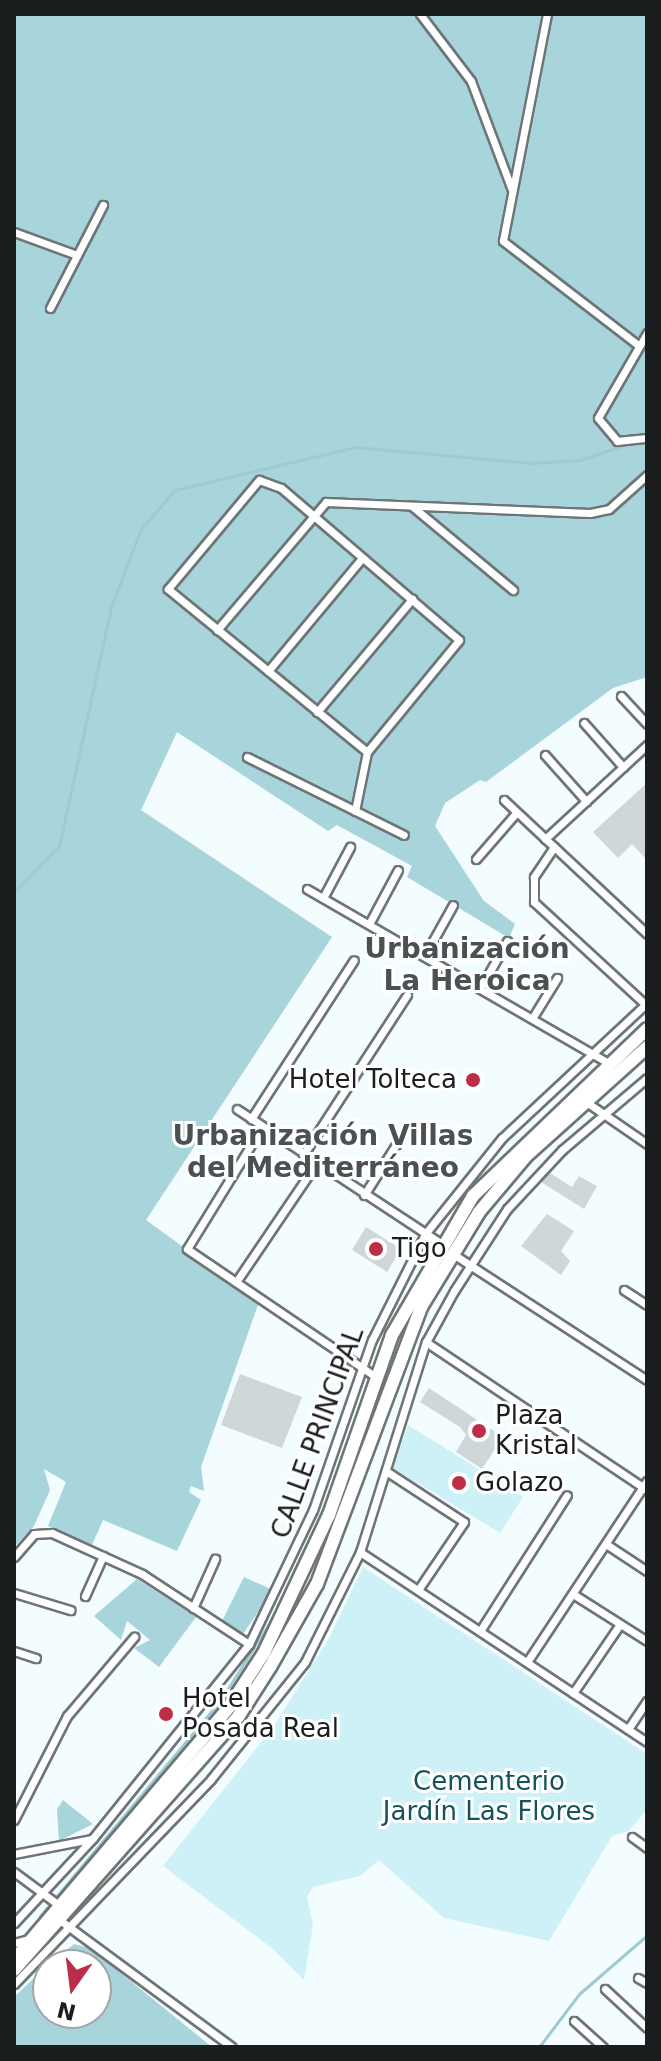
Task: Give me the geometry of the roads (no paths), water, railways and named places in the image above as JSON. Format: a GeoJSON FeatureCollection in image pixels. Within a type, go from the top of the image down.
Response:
{"type":"FeatureCollection","features":[{"type":"Feature","properties":{"kind":"highway"},"geometry":{"type":"LineString","coordinates":[[14,1960],[229,1707],[296,1595],[329,1515],[376,1377],[442,1244],[473,1196],[608,1063],[647,1029]]}},
{"type":"Feature","properties":{"kind":"highway"},"geometry":{"type":"LineString","coordinates":[[14,1970],[61,1921],[238,1717],[283,1646],[349,1507],[421,1307],[453,1254],[526,1156],[647,1047]]}},
{"type":"Feature","properties":{"kind":"street"},"geometry":{"type":"LineString","coordinates":[[420,14],[471,81],[512,192]]}},
{"type":"Feature","properties":{"kind":"street"},"geometry":{"type":"LineString","coordinates":[[547,14],[503,241],[638,345]]}},
{"type":"Feature","properties":{"kind":"street"},"geometry":{"type":"LineString","coordinates":[[50,308],[103,205]]}},
{"type":"Feature","properties":{"kind":"street"},"geometry":{"type":"LineString","coordinates":[[14,232],[77,255]]}},
{"type":"Feature","properties":{"kind":"street"},"geometry":{"type":"LineString","coordinates":[[647,333],[598,418],[617,441],[647,438]]}},
{"type":"Feature","properties":{"kind":"street"},"geometry":{"type":"LineString","coordinates":[[217,630],[313,516],[338,499],[413,507],[601,512],[647,475]]}},
{"type":"Feature","properties":{"kind":"street"},"geometry":{"type":"LineString","coordinates":[[355,811],[367,752],[459,643],[281,488],[259,480],[168,589],[367,752]]}},
{"type":"Feature","properties":{"kind":"street"},"geometry":{"type":"LineString","coordinates":[[413,507],[513,590]]}},
{"type":"Feature","properties":{"kind":"street"},"geometry":{"type":"LineString","coordinates":[[268,671],[362,558]]}},
{"type":"Feature","properties":{"kind":"street"},"geometry":{"type":"LineString","coordinates":[[317,712],[412,599]]}},
{"type":"Feature","properties":{"kind":"street"},"geometry":{"type":"LineString","coordinates":[[621,696],[647,724]]}},
{"type":"Feature","properties":{"kind":"street"},"geometry":{"type":"LineString","coordinates":[[584,723],[623,767]]}},
{"type":"Feature","properties":{"kind":"street"},"geometry":{"type":"LineString","coordinates":[[545,839],[647,745]]}},
{"type":"Feature","properties":{"kind":"street"},"geometry":{"type":"LineString","coordinates":[[545,755],[586,801]]}},
{"type":"Feature","properties":{"kind":"street"},"geometry":{"type":"LineString","coordinates":[[247,757],[404,835]]}},
{"type":"Feature","properties":{"kind":"street"},"geometry":{"type":"LineString","coordinates":[[504,800],[647,934]]}},
{"type":"Feature","properties":{"kind":"street"},"geometry":{"type":"LineString","coordinates":[[476,859],[516,813]]}},
{"type":"Feature","properties":{"kind":"street"},"geometry":{"type":"LineString","coordinates":[[323,898],[350,847]]}},
{"type":"Feature","properties":{"kind":"street"},"geometry":{"type":"LineString","coordinates":[[554,847],[534,877],[534,902],[646,1003]]}},
{"type":"Feature","properties":{"kind":"street"},"geometry":{"type":"LineString","coordinates":[[369,924],[398,870]]}},
{"type":"Feature","properties":{"kind":"street"},"geometry":{"type":"LineString","coordinates":[[307,889],[608,1063]]}},
{"type":"Feature","properties":{"kind":"street"},"geometry":{"type":"LineString","coordinates":[[425,955],[453,905]]}},
{"type":"Feature","properties":{"kind":"street"},"geometry":{"type":"LineString","coordinates":[[481,987],[507,941]]}},
{"type":"Feature","properties":{"kind":"street"},"geometry":{"type":"LineString","coordinates":[[251,1119],[354,960]]}},
{"type":"Feature","properties":{"kind":"street"},"geometry":{"type":"LineString","coordinates":[[533,1017],[557,978]]}},
{"type":"Feature","properties":{"kind":"street"},"geometry":{"type":"LineString","coordinates":[[303,1155],[407,995]]}},
{"type":"Feature","properties":{"kind":"street","name":"CALLE PRINCIPAL"},"geometry":{"type":"LineString","coordinates":[[14,1923],[93,1838],[249,1644],[313,1510],[363,1365],[425,1234],[502,1138],[646,1003]]}},
{"type":"Feature","properties":{"kind":"street"},"geometry":{"type":"LineString","coordinates":[[14,1984],[73,1929],[255,1728],[305,1662],[360,1552],[426,1342],[470,1265],[507,1209],[647,1078]]}},
{"type":"Feature","properties":{"kind":"street"},"geometry":{"type":"LineString","coordinates":[[585,1101],[647,1144]]}},
{"type":"Feature","properties":{"kind":"street"},"geometry":{"type":"LineString","coordinates":[[237,1109],[316,1164],[442,1244]]}},
{"type":"Feature","properties":{"kind":"street"},"geometry":{"type":"LineString","coordinates":[[262,1127],[187,1249],[363,1365],[376,1377]]}},
{"type":"Feature","properties":{"kind":"street"},"geometry":{"type":"LineString","coordinates":[[364,1195],[399,1140]]}},
{"type":"Feature","properties":{"kind":"street"},"geometry":{"type":"LineString","coordinates":[[236,1282],[316,1164]]}},
{"type":"Feature","properties":{"kind":"street"},"geometry":{"type":"LineString","coordinates":[[453,1254],[644,1379],[647,1369]]}},
{"type":"Feature","properties":{"kind":"street"},"geometry":{"type":"LineString","coordinates":[[624,1290],[647,1305]]}},
{"type":"Feature","properties":{"kind":"street"},"geometry":{"type":"LineString","coordinates":[[426,1342],[646,1486],[527,1662]]}},
{"type":"Feature","properties":{"kind":"street"},"geometry":{"type":"LineString","coordinates":[[386,1471],[464,1522],[418,1590]]}},
{"type":"Feature","properties":{"kind":"street"},"geometry":{"type":"LineString","coordinates":[[480,1631],[567,1495]]}},
{"type":"Feature","properties":{"kind":"street"},"geometry":{"type":"LineString","coordinates":[[313,1510],[329,1515]]}},
{"type":"Feature","properties":{"kind":"street"},"geometry":{"type":"LineString","coordinates":[[14,1557],[30,1538],[52,1533],[103,1556],[249,1644]]}},
{"type":"Feature","properties":{"kind":"street"},"geometry":{"type":"LineString","coordinates":[[606,1544],[647,1571]]}},
{"type":"Feature","properties":{"kind":"street"},"geometry":{"type":"LineString","coordinates":[[360,1552],[647,1742]]}},
{"type":"Feature","properties":{"kind":"street"},"geometry":{"type":"LineString","coordinates":[[85,1596],[103,1556]]}},
{"type":"Feature","properties":{"kind":"street"},"geometry":{"type":"LineString","coordinates":[[193,1608],[215,1559]]}},
{"type":"Feature","properties":{"kind":"street"},"geometry":{"type":"LineString","coordinates":[[14,1593],[70,1610]]}},
{"type":"Feature","properties":{"kind":"street"},"geometry":{"type":"LineString","coordinates":[[573,1594],[647,1641]]}},
{"type":"Feature","properties":{"kind":"street"},"geometry":{"type":"LineString","coordinates":[[573,1693],[620,1624]]}},
{"type":"Feature","properties":{"kind":"street"},"geometry":{"type":"LineString","coordinates":[[14,1820],[58,1730],[134,1637]]}},
{"type":"Feature","properties":{"kind":"street"},"geometry":{"type":"LineString","coordinates":[[14,1651],[36,1658]]}},
{"type":"Feature","properties":{"kind":"street"},"geometry":{"type":"LineString","coordinates":[[628,1729],[647,1701]]}},
{"type":"Feature","properties":{"kind":"street"},"geometry":{"type":"LineString","coordinates":[[632,1837],[647,1848]]}},
{"type":"Feature","properties":{"kind":"street"},"geometry":{"type":"LineString","coordinates":[[14,1854],[93,1838]]}},
{"type":"Feature","properties":{"kind":"street"},"geometry":{"type":"LineString","coordinates":[[14,1872],[62,1907]]}},
{"type":"Feature","properties":{"kind":"street"},"geometry":{"type":"LineString","coordinates":[[61,1921],[232,2047]]}},
{"type":"Feature","properties":{"kind":"street"},"geometry":{"type":"LineString","coordinates":[[14,1943],[35,1937]]}},
{"type":"Feature","properties":{"kind":"street"},"geometry":{"type":"LineString","coordinates":[[638,1978],[647,1983]]}},
{"type":"Feature","properties":{"kind":"street"},"geometry":{"type":"LineString","coordinates":[[605,1989],[647,2028]]}},
{"type":"Feature","properties":{"kind":"street"},"geometry":{"type":"LineString","coordinates":[[574,2021],[603,2047]]}},
{"type":"Feature","properties":{"kind":"waterway"},"geometry":{"type":"LineString","coordinates":[[14,892],[59,846],[111,607],[141,529],[175,490],[356,447],[532,463],[580,460],[630,443]]}},
{"type":"Feature","properties":{"kind":"waterway"},"geometry":{"type":"LineString","coordinates":[[40,1916],[222,1698],[275,1614]]}},
{"type":"Feature","properties":{"kind":"waterway"},"geometry":{"type":"LineString","coordinates":[[539,2047],[579,1994],[647,1935]]}},
{"type":"Feature","properties":{"kind":"place","name":"Hotel Tolteca"},"geometry":{"type":"Point","coordinates":[473,1080]}},
{"type":"Feature","properties":{"kind":"place","name":"Tigo"},"geometry":{"type":"Point","coordinates":[376,1249]}},
{"type":"Feature","properties":{"kind":"place","name":"Plaza Kristal"},"geometry":{"type":"Point","coordinates":[479,1431]}},
{"type":"Feature","properties":{"kind":"place","name":"Golazo"},"geometry":{"type":"Point","coordinates":[459,1483]}},
{"type":"Feature","properties":{"kind":"place","name":"Hotel Posada Real"},"geometry":{"type":"Point","coordinates":[166,1714]}},
{"type":"Feature","properties":{"kind":"district","name":"Urbanización La Heroica"},"geometry":{"type":"Point","coordinates":[467,965]}},
{"type":"Feature","properties":{"kind":"district","name":"Urbanización Villas del Mediterráneo"},"geometry":{"type":"Point","coordinates":[323,1152]}},
{"type":"Feature","properties":{"kind":"park label","name":"Cementerio Jardín Las Flores"},"geometry":{"type":"Point","coordinates":[489,1797]}}]}
